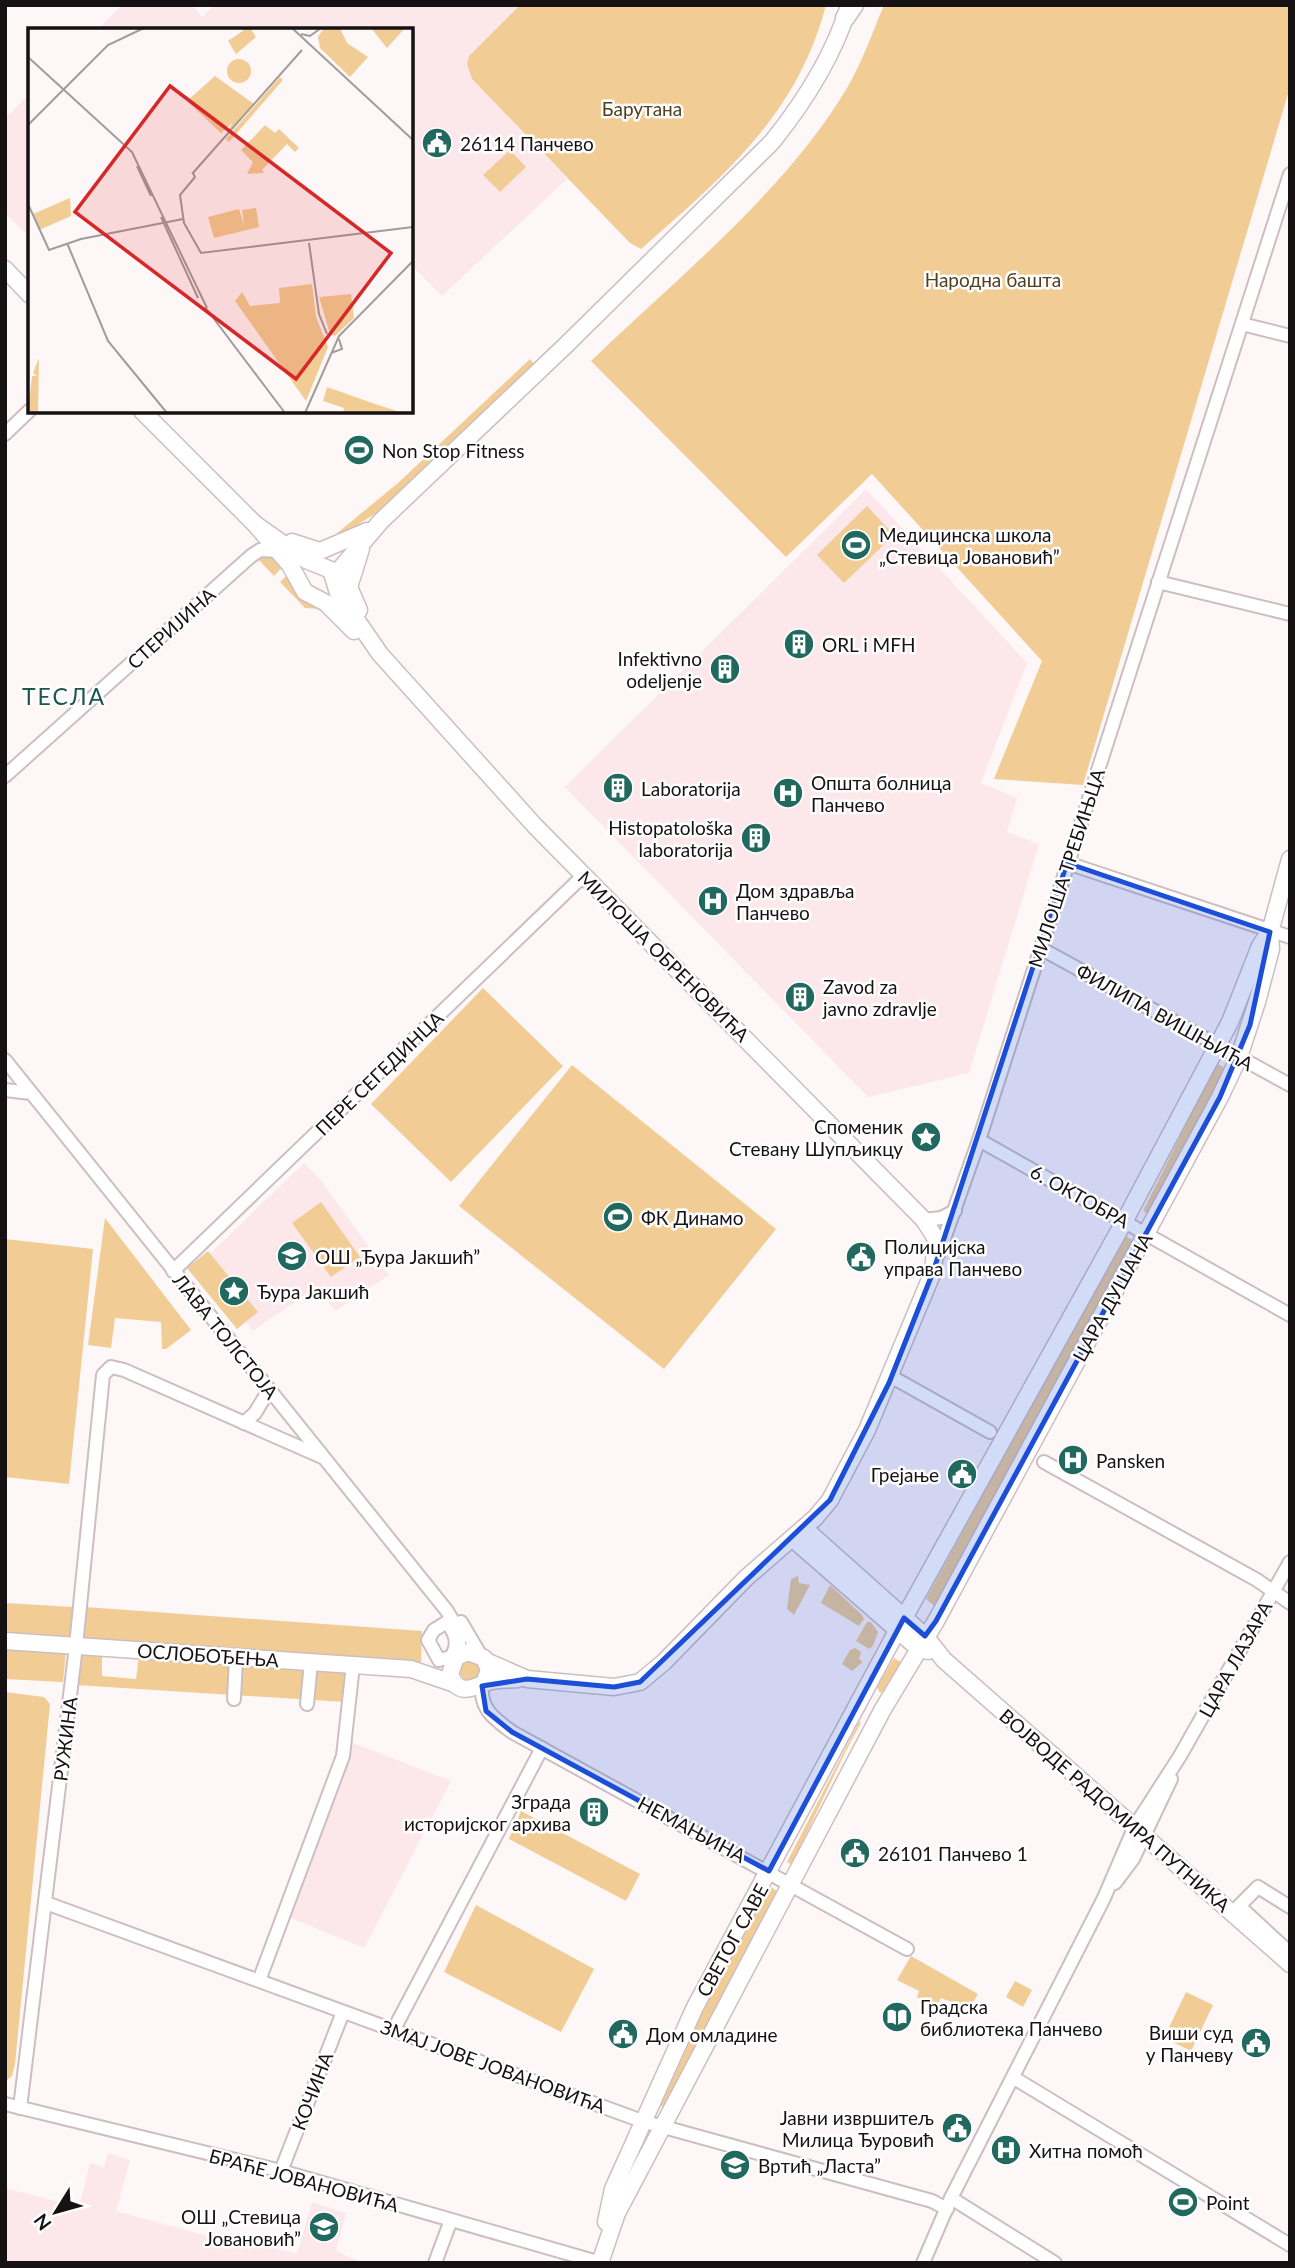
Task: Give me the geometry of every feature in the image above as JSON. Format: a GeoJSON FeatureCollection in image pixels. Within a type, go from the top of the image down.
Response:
{"type":"FeatureCollection","features":[{"type":"Feature","properties":{"kind":"street"},"geometry":{"type":"LineString","coordinates":[[317,598],[328,594],[341,568],[364,538],[752,164],[792,117],[826,63],[848,8]]}},
{"type":"Feature","properties":{"kind":"street","name":"МИЛОША ТРЕБИЊЦА"},"geometry":{"type":"LineString","coordinates":[[798,1534],[830,1500],[891,1377],[955,1211],[1290,174]]}},
{"type":"Feature","properties":{"kind":"street"},"geometry":{"type":"LineString","coordinates":[[5,269],[28,293]]}},
{"type":"Feature","properties":{"kind":"street"},"geometry":{"type":"LineString","coordinates":[[1242,324],[1290,336]]}},
{"type":"Feature","properties":{"kind":"street"},"geometry":{"type":"LineString","coordinates":[[5,435],[28,413]]}},
{"type":"Feature","properties":{"kind":"street"},"geometry":{"type":"LineString","coordinates":[[144,413],[255,524],[278,551],[305,592],[332,607],[380,654]]}},
{"type":"Feature","properties":{"kind":"street"},"geometry":{"type":"LineString","coordinates":[[255,524],[306,560],[331,570],[334,583],[380,654]]}},
{"type":"Feature","properties":{"kind":"street"},"geometry":{"type":"LineString","coordinates":[[272,535],[310,550],[320,551],[364,538]]}},
{"type":"Feature","properties":{"kind":"street"},"geometry":{"type":"LineString","coordinates":[[301,583],[304,570],[364,538]]}},
{"type":"Feature","properties":{"kind":"street"},"geometry":{"type":"LineString","coordinates":[[364,538],[349,587],[370,638]]}},
{"type":"Feature","properties":{"kind":"street","name":"СТЕРИЈИНА"},"geometry":{"type":"LineString","coordinates":[[5,776],[255,553],[267,549],[278,551]]}},
{"type":"Feature","properties":{"kind":"street"},"geometry":{"type":"LineString","coordinates":[[1158,582],[1290,614]]}},
{"type":"Feature","properties":{"kind":"street","name":"МИЛОША ОБРЕНОВИЋА"},"geometry":{"type":"LineString","coordinates":[[380,654],[535,826],[924,1220],[936,1239],[936,1260]]}},
{"type":"Feature","properties":{"kind":"street","name":"ЦАРА ДУШАНА"},"geometry":{"type":"LineString","coordinates":[[922,1642],[1147,1233],[1239,1057],[1265,976],[1270,932],[1290,859]]}},
{"type":"Feature","properties":{"kind":"street"},"geometry":{"type":"LineString","coordinates":[[1067,863],[1290,937]]}},
{"type":"Feature","properties":{"kind":"street","name":"ПЕРЕ СЕГЕДИНЦА"},"geometry":{"type":"LineString","coordinates":[[173,1270],[584,875]]}},
{"type":"Feature","properties":{"kind":"street","name":"ЦАРА ДУШАНА"},"geometry":{"type":"LineString","coordinates":[[901,1625],[1125,1220],[1240,1001],[1260,946],[1270,932]]}},
{"type":"Feature","properties":{"kind":"street","name":"ФИЛИПА ВИШЊИЋА"},"geometry":{"type":"LineString","coordinates":[[1040,948],[1290,1085]]}},
{"type":"Feature","properties":{"kind":"street","name":"ЛАВА ТОЛСТОЈА"},"geometry":{"type":"LineString","coordinates":[[5,1060],[322,1457],[444,1617],[460,1633],[457,1656]]}},
{"type":"Feature","properties":{"kind":"street"},"geometry":{"type":"LineString","coordinates":[[5,1090],[32,1093]]}},
{"type":"Feature","properties":{"kind":"street","name":"6. ОКТОБРА"},"geometry":{"type":"LineString","coordinates":[[979,1140],[1290,1314]]}},
{"type":"Feature","properties":{"kind":"street"},"geometry":{"type":"LineString","coordinates":[[924,1220],[941,1219],[955,1211]]}},
{"type":"Feature","properties":{"kind":"street","name":"РУЖИНА"},"geometry":{"type":"LineString","coordinates":[[20,2108],[76,1646],[99,1392],[106,1370],[113,1367],[124,1370],[244,1423]]}},
{"type":"Feature","properties":{"kind":"street"},"geometry":{"type":"LineString","coordinates":[[891,1377],[990,1432]]}},
{"type":"Feature","properties":{"kind":"street"},"geometry":{"type":"LineString","coordinates":[[269,1390],[255,1413],[244,1423],[322,1457]]}},
{"type":"Feature","properties":{"kind":"street"},"geometry":{"type":"LineString","coordinates":[[1044,1462],[1274,1590],[1290,1603]]}},
{"type":"Feature","properties":{"kind":"street"},"geometry":{"type":"LineString","coordinates":[[459,1687],[471,1690],[483,1685],[527,1679],[614,1687],[640,1682],[664,1662],[756,1568],[798,1534]]}},
{"type":"Feature","properties":{"kind":"street","name":"ВОЈВОДЕ РАДОМИРА ПУТНИКА"},"geometry":{"type":"LineString","coordinates":[[798,1534],[1290,1964]]}},
{"type":"Feature","properties":{"kind":"street","name":"ЦАРА ЛАЗАРА"},"geometry":{"type":"LineString","coordinates":[[923,2263],[949,2204],[1104,1898],[1180,1756],[1290,1562]]}},
{"type":"Feature","properties":{"kind":"street","name":"ЛАВА ТОЛСТОЈА"},"geometry":{"type":"LineString","coordinates":[[444,1617],[463,1625],[483,1658]]}},
{"type":"Feature","properties":{"kind":"street","name":"СВЕТОГ САВЕ"},"geometry":{"type":"LineString","coordinates":[[601,2263],[613,2189],[695,2007],[901,1625]]}},
{"type":"Feature","properties":{"kind":"street","name":"ОСЛОБОЂЕЊА"},"geometry":{"type":"LineString","coordinates":[[5,1641],[411,1669],[459,1687]]}},
{"type":"Feature","properties":{"kind":"street","name":"СВЕТОГ САВЕ"},"geometry":{"type":"LineString","coordinates":[[601,2263],[617,2213],[922,1642]]}},
{"type":"Feature","properties":{"kind":"street"},"geometry":{"type":"LineString","coordinates":[[512,1732],[498,1729],[486,1721],[450,1671],[457,1656],[471,1652],[527,1679]]}},
{"type":"Feature","properties":{"kind":"street","name":"ОСЛОБОЂЕЊА"},"geometry":{"type":"LineString","coordinates":[[411,1669],[457,1656]]}},
{"type":"Feature","properties":{"kind":"street"},"geometry":{"type":"LineString","coordinates":[[234,1699],[236,1657]]}},
{"type":"Feature","properties":{"kind":"street"},"geometry":{"type":"LineString","coordinates":[[483,1658],[489,1671],[481,1696],[486,1710],[512,1732]]}},
{"type":"Feature","properties":{"kind":"street"},"geometry":{"type":"LineString","coordinates":[[307,1704],[311,1662]]}},
{"type":"Feature","properties":{"kind":"street"},"geometry":{"type":"LineString","coordinates":[[260,1978],[342,1756],[353,1665]]}},
{"type":"Feature","properties":{"kind":"street","name":"НЕМАЊИНА"},"geometry":{"type":"LineString","coordinates":[[512,1732],[907,1949]]}},
{"type":"Feature","properties":{"kind":"street"},"geometry":{"type":"LineString","coordinates":[[394,2029],[542,1748]]}},
{"type":"Feature","properties":{"kind":"street"},"geometry":{"type":"LineString","coordinates":[[1290,1906],[1258,1887],[1239,1906],[1290,1953]]}},
{"type":"Feature","properties":{"kind":"street","name":"ЗМАЈ ЈОВЕ ЈОВАНОВИЋА"},"geometry":{"type":"LineString","coordinates":[[46,1903],[260,1978],[343,2012],[662,2127],[949,2204],[1055,2263]]}},
{"type":"Feature","properties":{"kind":"street","name":"КОЧИНА"},"geometry":{"type":"LineString","coordinates":[[281,2171],[343,2012]]}},
{"type":"Feature","properties":{"kind":"street"},"geometry":{"type":"LineString","coordinates":[[1014,2078],[1290,2245]]}},
{"type":"Feature","properties":{"kind":"street","name":"БРАЋЕ ЈОВАНОВИЋА"},"geometry":{"type":"LineString","coordinates":[[5,2104],[281,2171],[601,2263]]}},
{"type":"Feature","properties":{"kind":"street"},"geometry":{"type":"LineString","coordinates":[[435,2263],[451,2220]]}},
{"type":"Feature","properties":{"kind":"highlighted area"},"geometry":{"type":"Polygon","coordinates":[[[1067,863],[1270,932],[1250,1025],[1220,1097],[936,1621],[925,1636],[904,1618],[769,1871],[512,1732],[486,1711],[482,1686],[527,1679],[614,1687],[640,1682],[830,1500],[889,1383],[933,1272],[1067,863]]]}},
{"type":"Feature","properties":{"kind":"shaded area"},"geometry":{"type":"Polygon","coordinates":[[[122,5],[192,5],[202,17],[214,5],[520,5],[469,56],[467,64],[472,79],[567,179],[442,296],[413,267],[413,28],[99,28],[122,5]]]}},
{"type":"Feature","properties":{"kind":"shaded area"},"geometry":{"type":"Polygon","coordinates":[[[28,96],[28,236],[5,213],[5,118],[28,96]]]}},
{"type":"Feature","properties":{"kind":"shaded area","name":"Општа болница Панчево"},"geometry":{"type":"Polygon","coordinates":[[[866,489],[1027,663],[981,783],[1017,798],[1007,832],[1039,844],[969,1073],[868,1097],[565,787],[866,489]]]}},
{"type":"Feature","properties":{"kind":"shaded area","name":"ОШ „Ђура Јакшић”"},"geometry":{"type":"Polygon","coordinates":[[[304,1163],[320,1179],[389,1275],[335,1311],[318,1286],[253,1331],[199,1264],[304,1163]]]}},
{"type":"Feature","properties":{"kind":"shaded area"},"geometry":{"type":"Polygon","coordinates":[[[351,1742],[451,1781],[364,1948],[291,1918],[351,1742]]]}},
{"type":"Feature","properties":{"kind":"shaded area"},"geometry":{"type":"Polygon","coordinates":[[[108,2153],[130,2160],[116,2211],[218,2239],[221,2233],[297,2254],[312,2202],[346,2213],[336,2251],[363,2263],[5,2263],[5,2188],[79,2207],[90,2163],[104,2167],[108,2153]]]}},
{"type":"Feature","properties":{"kind":"green space","name":"Барутана"},"geometry":{"type":"Polygon","coordinates":[[[520,5],[826,5],[813,44],[796,80],[776,112],[728,169],[641,249],[630,243],[472,79],[467,64],[469,56],[520,5]]]}},
{"type":"Feature","properties":{"kind":"green space","name":"Народна башта"},"geometry":{"type":"Polygon","coordinates":[[[884,5],[1290,5],[1290,87],[1083,785],[994,779],[1042,661],[872,474],[786,557],[591,361],[728,232],[793,162],[822,126],[847,88],[884,5]]]}},
{"type":"Feature","properties":{"kind":"green space"},"geometry":{"type":"Polygon","coordinates":[[[510,150],[526,167],[500,192],[483,175],[510,150]]]}},
{"type":"Feature","properties":{"kind":"green space"},"geometry":{"type":"Polygon","coordinates":[[[530,359],[534,364],[381,510],[332,541],[330,539],[398,483],[530,359]]]}},
{"type":"Feature","properties":{"kind":"green space","name":"Медицинска школа „Стевица Јовановић”"},"geometry":{"type":"Polygon","coordinates":[[[867,506],[894,535],[844,583],[817,555],[867,506]]]}},
{"type":"Feature","properties":{"kind":"green space"},"geometry":{"type":"Polygon","coordinates":[[[272,555],[284,565],[274,576],[258,559],[272,555]]]}},
{"type":"Feature","properties":{"kind":"green space"},"geometry":{"type":"Polygon","coordinates":[[[290,572],[321,609],[305,608],[280,582],[290,572]]]}},
{"type":"Feature","properties":{"kind":"green space"},"geometry":{"type":"Polygon","coordinates":[[[483,988],[563,1066],[451,1182],[371,1104],[483,988]]]}},
{"type":"Feature","properties":{"kind":"green space"},"geometry":{"type":"Polygon","coordinates":[[[1217,1063],[1224,1068],[1198,1129],[1151,1215],[1143,1211],[1217,1063]]]}},
{"type":"Feature","properties":{"kind":"green space","name":"ФК Динамо"},"geometry":{"type":"Polygon","coordinates":[[[572,1065],[776,1229],[664,1369],[459,1206],[572,1065]]]}},
{"type":"Feature","properties":{"kind":"green space"},"geometry":{"type":"Polygon","coordinates":[[[321,1202],[360,1257],[331,1277],[292,1223],[321,1202]]]}},
{"type":"Feature","properties":{"kind":"green space"},"geometry":{"type":"Polygon","coordinates":[[[105,1218],[191,1330],[166,1349],[162,1349],[161,1322],[115,1318],[111,1348],[88,1345],[105,1218]]]}},
{"type":"Feature","properties":{"kind":"green space"},"geometry":{"type":"Polygon","coordinates":[[[1124,1235],[1132,1240],[937,1608],[926,1599],[1124,1235]]]}},
{"type":"Feature","properties":{"kind":"green space"},"geometry":{"type":"Polygon","coordinates":[[[5,1239],[93,1249],[69,1484],[5,1477],[5,1239]]]}},
{"type":"Feature","properties":{"kind":"green space"},"geometry":{"type":"Polygon","coordinates":[[[208,1251],[258,1312],[237,1329],[187,1268],[208,1251]]]}},
{"type":"Feature","properties":{"kind":"green space"},"geometry":{"type":"Polygon","coordinates":[[[798,1576],[799,1583],[810,1585],[794,1615],[787,1609],[791,1579],[798,1576]]]}},
{"type":"Feature","properties":{"kind":"green space"},"geometry":{"type":"Polygon","coordinates":[[[830,1585],[862,1615],[864,1619],[859,1626],[821,1603],[830,1585]]]}},
{"type":"Feature","properties":{"kind":"green space"},"geometry":{"type":"Polygon","coordinates":[[[5,1603],[73,1607],[69,1641],[5,1636],[5,1603]]]}},
{"type":"Feature","properties":{"kind":"green space"},"geometry":{"type":"Polygon","coordinates":[[[85,1607],[422,1631],[421,1663],[82,1642],[85,1607]]]}},
{"type":"Feature","properties":{"kind":"green space"},"geometry":{"type":"Polygon","coordinates":[[[867,1622],[871,1622],[878,1632],[873,1646],[869,1649],[856,1641],[867,1622]]]}},
{"type":"Feature","properties":{"kind":"green space"},"geometry":{"type":"Polygon","coordinates":[[[5,1648],[66,1652],[63,1682],[5,1679],[5,1648]]]}},
{"type":"Feature","properties":{"kind":"green space"},"geometry":{"type":"Polygon","coordinates":[[[855,1648],[861,1652],[859,1659],[863,1662],[852,1671],[842,1664],[850,1650],[855,1648]]]}},
{"type":"Feature","properties":{"kind":"green space"},"geometry":{"type":"Polygon","coordinates":[[[79,1651],[102,1652],[102,1676],[136,1679],[139,1656],[347,1670],[345,1702],[76,1685],[79,1651]]]}},
{"type":"Feature","properties":{"kind":"green space"},"geometry":{"type":"Polygon","coordinates":[[[894,1658],[901,1662],[885,1690],[880,1693],[877,1687],[894,1658]]]}},
{"type":"Feature","properties":{"kind":"green space"},"geometry":{"type":"Polygon","coordinates":[[[470,1661],[477,1664],[480,1671],[477,1678],[470,1681],[463,1678],[460,1671],[463,1664],[470,1661]]]}},
{"type":"Feature","properties":{"kind":"green space"},"geometry":{"type":"Polygon","coordinates":[[[5,1692],[44,1697],[50,1704],[15,2064],[12,2076],[5,2082],[5,1692]]]}},
{"type":"Feature","properties":{"kind":"green space"},"geometry":{"type":"Polygon","coordinates":[[[859,1722],[861,1723],[791,1864],[787,1862],[859,1722]]]}},
{"type":"Feature","properties":{"kind":"green space"},"geometry":{"type":"Polygon","coordinates":[[[521,1811],[640,1874],[626,1901],[509,1839],[521,1811]]]}},
{"type":"Feature","properties":{"kind":"green space"},"geometry":{"type":"Polygon","coordinates":[[[771,1887],[778,1892],[666,2110],[661,2106],[662,2098],[685,2042],[771,1887]]]}},
{"type":"Feature","properties":{"kind":"green space"},"geometry":{"type":"Polygon","coordinates":[[[476,1905],[594,1969],[561,2032],[444,1972],[476,1905]]]}},
{"type":"Feature","properties":{"kind":"green space"},"geometry":{"type":"Polygon","coordinates":[[[911,1956],[978,1994],[969,2009],[941,1998],[936,2007],[917,1997],[919,1991],[897,1980],[911,1956]]]}},
{"type":"Feature","properties":{"kind":"green space"},"geometry":{"type":"Polygon","coordinates":[[[1015,1981],[1032,1990],[1023,2007],[1006,1997],[1015,1981]]]}},
{"type":"Feature","properties":{"kind":"green space"},"geometry":{"type":"Polygon","coordinates":[[[1186,1992],[1213,2005],[1191,2051],[1164,2038],[1186,1992]]]}},
{"type":"Feature","properties":{"kind":"place","name":"26114 Панчево"},"geometry":{"type":"Point","coordinates":[437,143]}},
{"type":"Feature","properties":{"kind":"place","name":"Non Stop Fitness"},"geometry":{"type":"Point","coordinates":[359,450]}},
{"type":"Feature","properties":{"kind":"place","name":"Медицинска школа „Стевица Јовановић”"},"geometry":{"type":"Point","coordinates":[856,545]}},
{"type":"Feature","properties":{"kind":"place","name":"ORL i MFH"},"geometry":{"type":"Point","coordinates":[799,644]}},
{"type":"Feature","properties":{"kind":"place","name":"Infektivno odeljenje"},"geometry":{"type":"Point","coordinates":[725,669]}},
{"type":"Feature","properties":{"kind":"place","name":"Laboratorija"},"geometry":{"type":"Point","coordinates":[618,788]}},
{"type":"Feature","properties":{"kind":"place","name":"Општа болница Панчево"},"geometry":{"type":"Point","coordinates":[788,793]}},
{"type":"Feature","properties":{"kind":"place","name":"Histopatološka laboratorija"},"geometry":{"type":"Point","coordinates":[756,838]}},
{"type":"Feature","properties":{"kind":"place","name":"Дом здравља Панчево"},"geometry":{"type":"Point","coordinates":[713,901]}},
{"type":"Feature","properties":{"kind":"place","name":"Zavod za javno zdravlje"},"geometry":{"type":"Point","coordinates":[800,997]}},
{"type":"Feature","properties":{"kind":"place","name":"Споменик Стевану Шупљикцу"},"geometry":{"type":"Point","coordinates":[926,1137]}},
{"type":"Feature","properties":{"kind":"place","name":"ФК Динамо"},"geometry":{"type":"Point","coordinates":[618,1217]}},
{"type":"Feature","properties":{"kind":"place","name":"ОШ „Ђура Јакшић”"},"geometry":{"type":"Point","coordinates":[292,1256]}},
{"type":"Feature","properties":{"kind":"place","name":"Полицијска управа Панчево"},"geometry":{"type":"Point","coordinates":[861,1257]}},
{"type":"Feature","properties":{"kind":"place","name":"Ђура Јакшић"},"geometry":{"type":"Point","coordinates":[234,1291]}},
{"type":"Feature","properties":{"kind":"place","name":"Pansken"},"geometry":{"type":"Point","coordinates":[1073,1460]}},
{"type":"Feature","properties":{"kind":"place","name":"Грејање"},"geometry":{"type":"Point","coordinates":[962,1474]}},
{"type":"Feature","properties":{"kind":"place","name":"Зграда историјског архива"},"geometry":{"type":"Point","coordinates":[594,1812]}},
{"type":"Feature","properties":{"kind":"place","name":"26101 Панчево 1"},"geometry":{"type":"Point","coordinates":[855,1853]}},
{"type":"Feature","properties":{"kind":"place","name":"Градска библиотека Панчево"},"geometry":{"type":"Point","coordinates":[897,2017]}},
{"type":"Feature","properties":{"kind":"place","name":"Дом омладине"},"geometry":{"type":"Point","coordinates":[623,2034]}},
{"type":"Feature","properties":{"kind":"place","name":"Виши суд у Панчеву"},"geometry":{"type":"Point","coordinates":[1256,2043]}},
{"type":"Feature","properties":{"kind":"place","name":"Јавни извршитељ Милица Ђуровић"},"geometry":{"type":"Point","coordinates":[957,2128]}},
{"type":"Feature","properties":{"kind":"place","name":"Хитна помоћ"},"geometry":{"type":"Point","coordinates":[1006,2150]}},
{"type":"Feature","properties":{"kind":"place","name":"Вртић „Ласта”"},"geometry":{"type":"Point","coordinates":[735,2165]}},
{"type":"Feature","properties":{"kind":"place","name":"Point"},"geometry":{"type":"Point","coordinates":[1183,2202]}},
{"type":"Feature","properties":{"kind":"place","name":"ОШ „Стевица Јовановић”"},"geometry":{"type":"Point","coordinates":[324,2227]}},
{"type":"Feature","properties":{"kind":"district","name":"ТЕСЛА"},"geometry":{"type":"Point","coordinates":[64,696]}}]}
